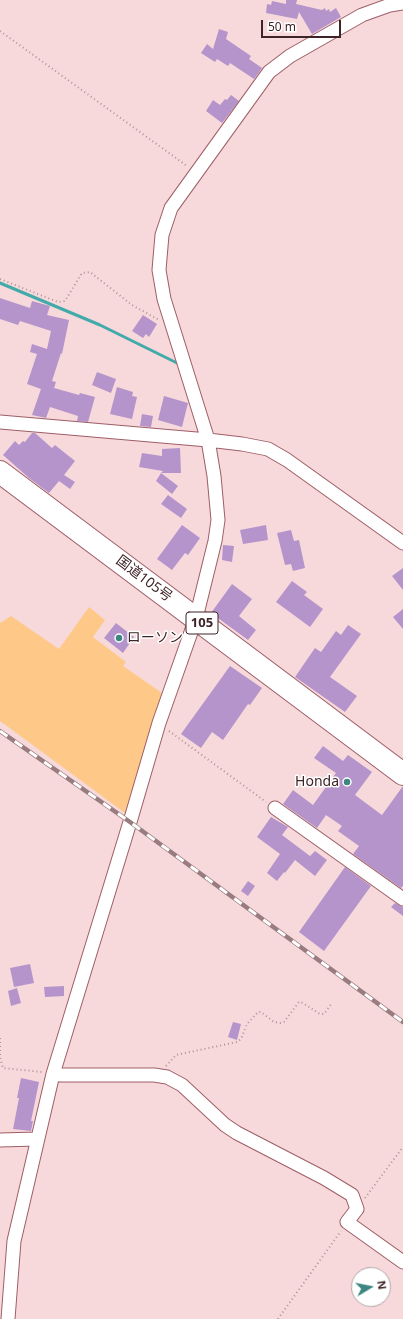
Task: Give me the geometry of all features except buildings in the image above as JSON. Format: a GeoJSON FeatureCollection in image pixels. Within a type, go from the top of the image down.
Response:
{"type":"FeatureCollection","features":[{"type":"Feature","properties":{"kind":"highway","name":"国道105号"},"geometry":{"type":"LineString","coordinates":[[0,472],[403,774]]}},
{"type":"Feature","properties":{"kind":"street"},"geometry":{"type":"LineString","coordinates":[[8,1319],[14,1241],[53,1074],[159,723],[196,618],[215,541],[218,520],[214,476],[208,440],[164,300],[159,270],[162,235],[171,208],[269,72],[290,56],[362,15],[390,5],[403,3]]}},
{"type":"Feature","properties":{"kind":"street"},"geometry":{"type":"LineString","coordinates":[[0,422],[208,440],[268,449],[287,460],[403,543]]}},
{"type":"Feature","properties":{"kind":"street"},"geometry":{"type":"LineString","coordinates":[[275,808],[403,899]]}},
{"type":"Feature","properties":{"kind":"street"},"geometry":{"type":"LineString","coordinates":[[53,1074],[154,1075],[167,1077],[182,1085],[225,1125],[237,1134],[324,1178],[352,1195],[357,1209],[347,1222],[403,1262]]}},
{"type":"Feature","properties":{"kind":"street"},"geometry":{"type":"LineString","coordinates":[[0,1140],[37,1139]]}},
{"type":"Feature","properties":{"kind":"path"},"geometry":{"type":"LineString","coordinates":[[0,31],[197,173]]}},
{"type":"Feature","properties":{"kind":"path"},"geometry":{"type":"LineString","coordinates":[[0,278],[58,302],[65,301],[82,273],[90,272],[132,305],[160,321],[170,319]]}},
{"type":"Feature","properties":{"kind":"path"},"geometry":{"type":"LineString","coordinates":[[159,723],[275,808]]}},
{"type":"Feature","properties":{"kind":"path"},"geometry":{"type":"LineString","coordinates":[[162,1076],[166,1066],[176,1056],[237,1042],[241,1039],[247,1024],[258,1012],[261,1012],[274,1022],[280,1023],[284,1022],[298,1002],[301,1002],[320,1014],[324,1014],[332,1003]]}},
{"type":"Feature","properties":{"kind":"path"},"geometry":{"type":"LineString","coordinates":[[0,1038],[0,1057],[3,1068],[53,1074]]}},
{"type":"Feature","properties":{"kind":"path"},"geometry":{"type":"LineString","coordinates":[[357,1209],[403,1147]]}},
{"type":"Feature","properties":{"kind":"path"},"geometry":{"type":"LineString","coordinates":[[278,1319],[347,1222]]}},
{"type":"Feature","properties":{"kind":"shaded area"},"geometry":{"type":"Polygon","coordinates":[[[89,607],[105,620],[93,637],[126,662],[123,666],[162,693],[125,813],[0,721],[0,623],[11,616],[59,649],[89,607]]]}},
{"type":"Feature","properties":{"kind":"waterway"},"geometry":{"type":"LineString","coordinates":[[0,283],[100,325],[177,363]]}},
{"type":"Feature","properties":{"kind":"railway"},"geometry":{"type":"LineString","coordinates":[[0,731],[130,822],[403,1022]]}},
{"type":"Feature","properties":{"kind":"place","name":"ローソン"},"geometry":{"type":"Point","coordinates":[119,638]}},
{"type":"Feature","properties":{"kind":"place","name":"Honda"},"geometry":{"type":"Point","coordinates":[347,782]}}]}
